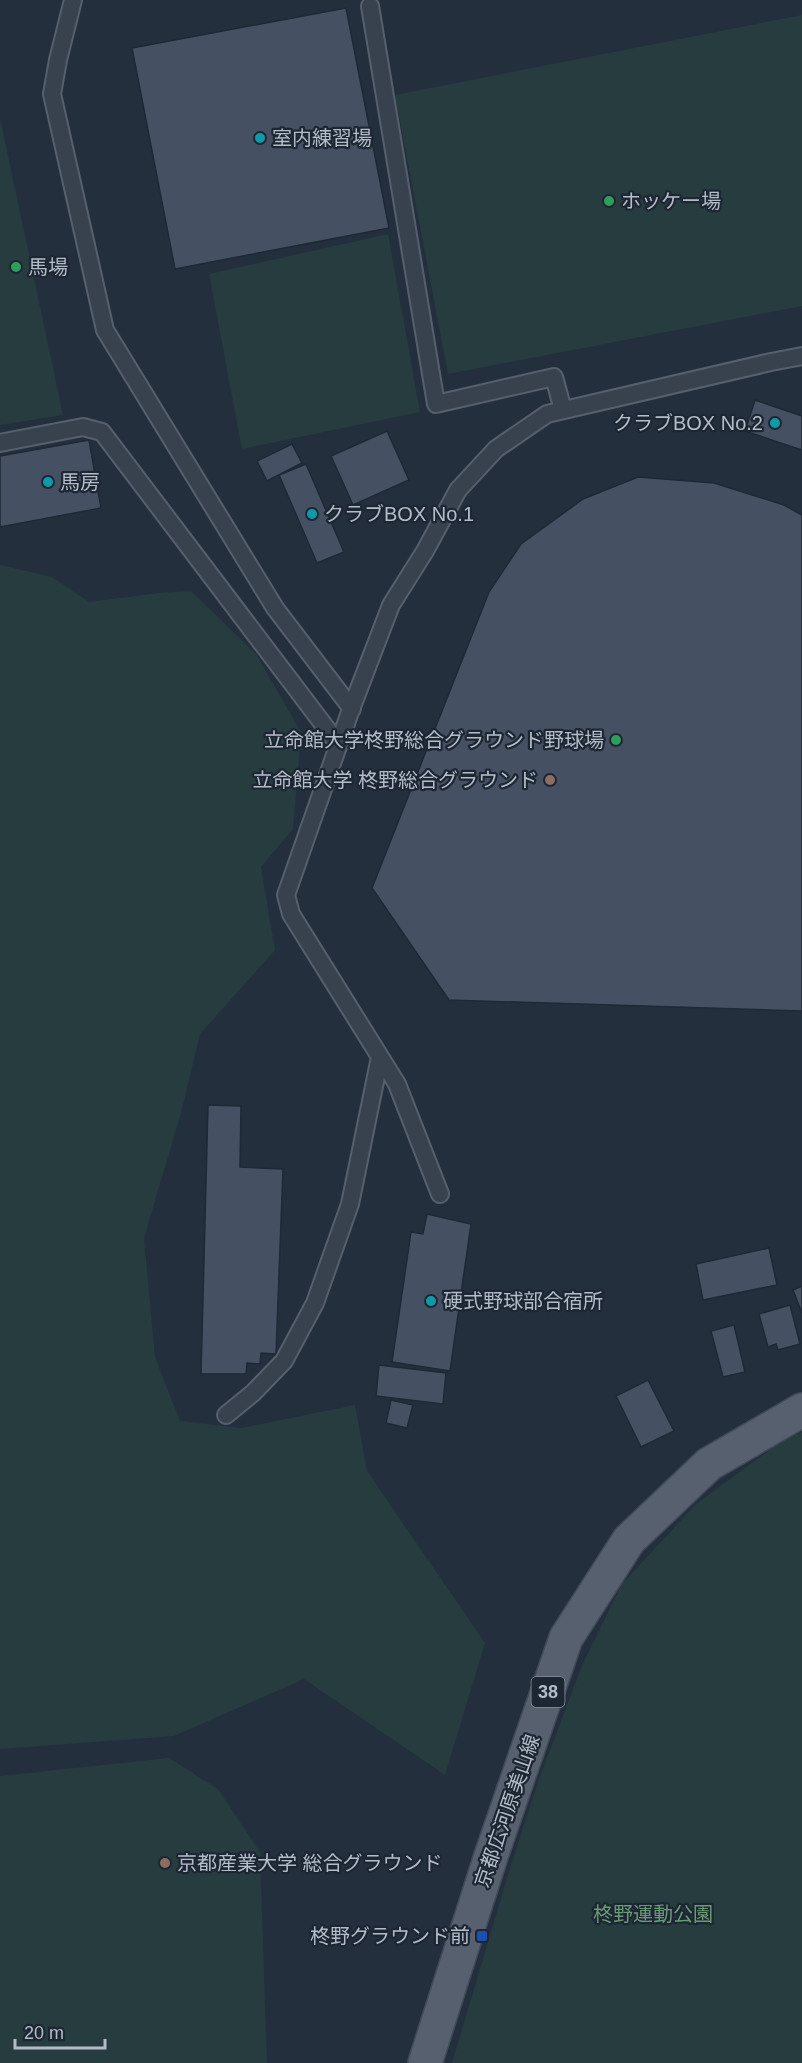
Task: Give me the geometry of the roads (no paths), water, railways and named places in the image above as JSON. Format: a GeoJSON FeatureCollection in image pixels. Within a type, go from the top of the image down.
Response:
{"type":"FeatureCollection","features":[{"type":"Feature","properties":{"kind":"main road","name":"京都広河原美山線"},"geometry":{"type":"LineString","coordinates":[[425,2063],[491,1856],[566,1638],[629,1539],[709,1464],[802,1410]]}},
{"type":"Feature","properties":{"kind":"lane"},"geometry":{"type":"LineString","coordinates":[[73,0],[52,94],[105,330],[276,608],[352,709]]}},
{"type":"Feature","properties":{"kind":"lane"},"geometry":{"type":"LineString","coordinates":[[370,6],[436,404],[554,377],[563,410]]}},
{"type":"Feature","properties":{"kind":"lane"},"geometry":{"type":"LineString","coordinates":[[440,1194],[397,1084],[291,914],[286,895],[391,605],[458,490],[496,449],[547,414],[802,356]]}},
{"type":"Feature","properties":{"kind":"lane"},"geometry":{"type":"LineString","coordinates":[[0,443],[83,427],[102,432],[339,745]]}},
{"type":"Feature","properties":{"kind":"lane"},"geometry":{"type":"LineString","coordinates":[[226,1415],[253,1393],[284,1361],[315,1303],[350,1204],[380,1057]]}},
{"type":"Feature","properties":{"kind":"place","name":"室内練習場"},"geometry":{"type":"Point","coordinates":[260,138]}},
{"type":"Feature","properties":{"kind":"place","name":"ホッケー場"},"geometry":{"type":"Point","coordinates":[609,201]}},
{"type":"Feature","properties":{"kind":"place","name":"馬場"},"geometry":{"type":"Point","coordinates":[16,267]}},
{"type":"Feature","properties":{"kind":"place","name":"クラブBOX No.2"},"geometry":{"type":"Point","coordinates":[775,423]}},
{"type":"Feature","properties":{"kind":"place","name":"馬房"},"geometry":{"type":"Point","coordinates":[48,482]}},
{"type":"Feature","properties":{"kind":"place","name":"クラブBOX No.1"},"geometry":{"type":"Point","coordinates":[312,514]}},
{"type":"Feature","properties":{"kind":"place","name":"立命館大学柊野総合グラウンド野球場"},"geometry":{"type":"Point","coordinates":[616,740]}},
{"type":"Feature","properties":{"kind":"place","name":"立命館大学 柊野総合グラウンド"},"geometry":{"type":"Point","coordinates":[550,780]}},
{"type":"Feature","properties":{"kind":"place","name":"硬式野球部合宿所"},"geometry":{"type":"Point","coordinates":[431,1301]}},
{"type":"Feature","properties":{"kind":"place","name":"京都産業大学 総合グラウンド"},"geometry":{"type":"Point","coordinates":[165,1863]}},
{"type":"Feature","properties":{"kind":"place","name":"柊野グラウンド前"},"geometry":{"type":"Point","coordinates":[482,1936]}},
{"type":"Feature","properties":{"kind":"park label","name":"柊野運動公園"},"geometry":{"type":"Point","coordinates":[653,1914]}}]}
